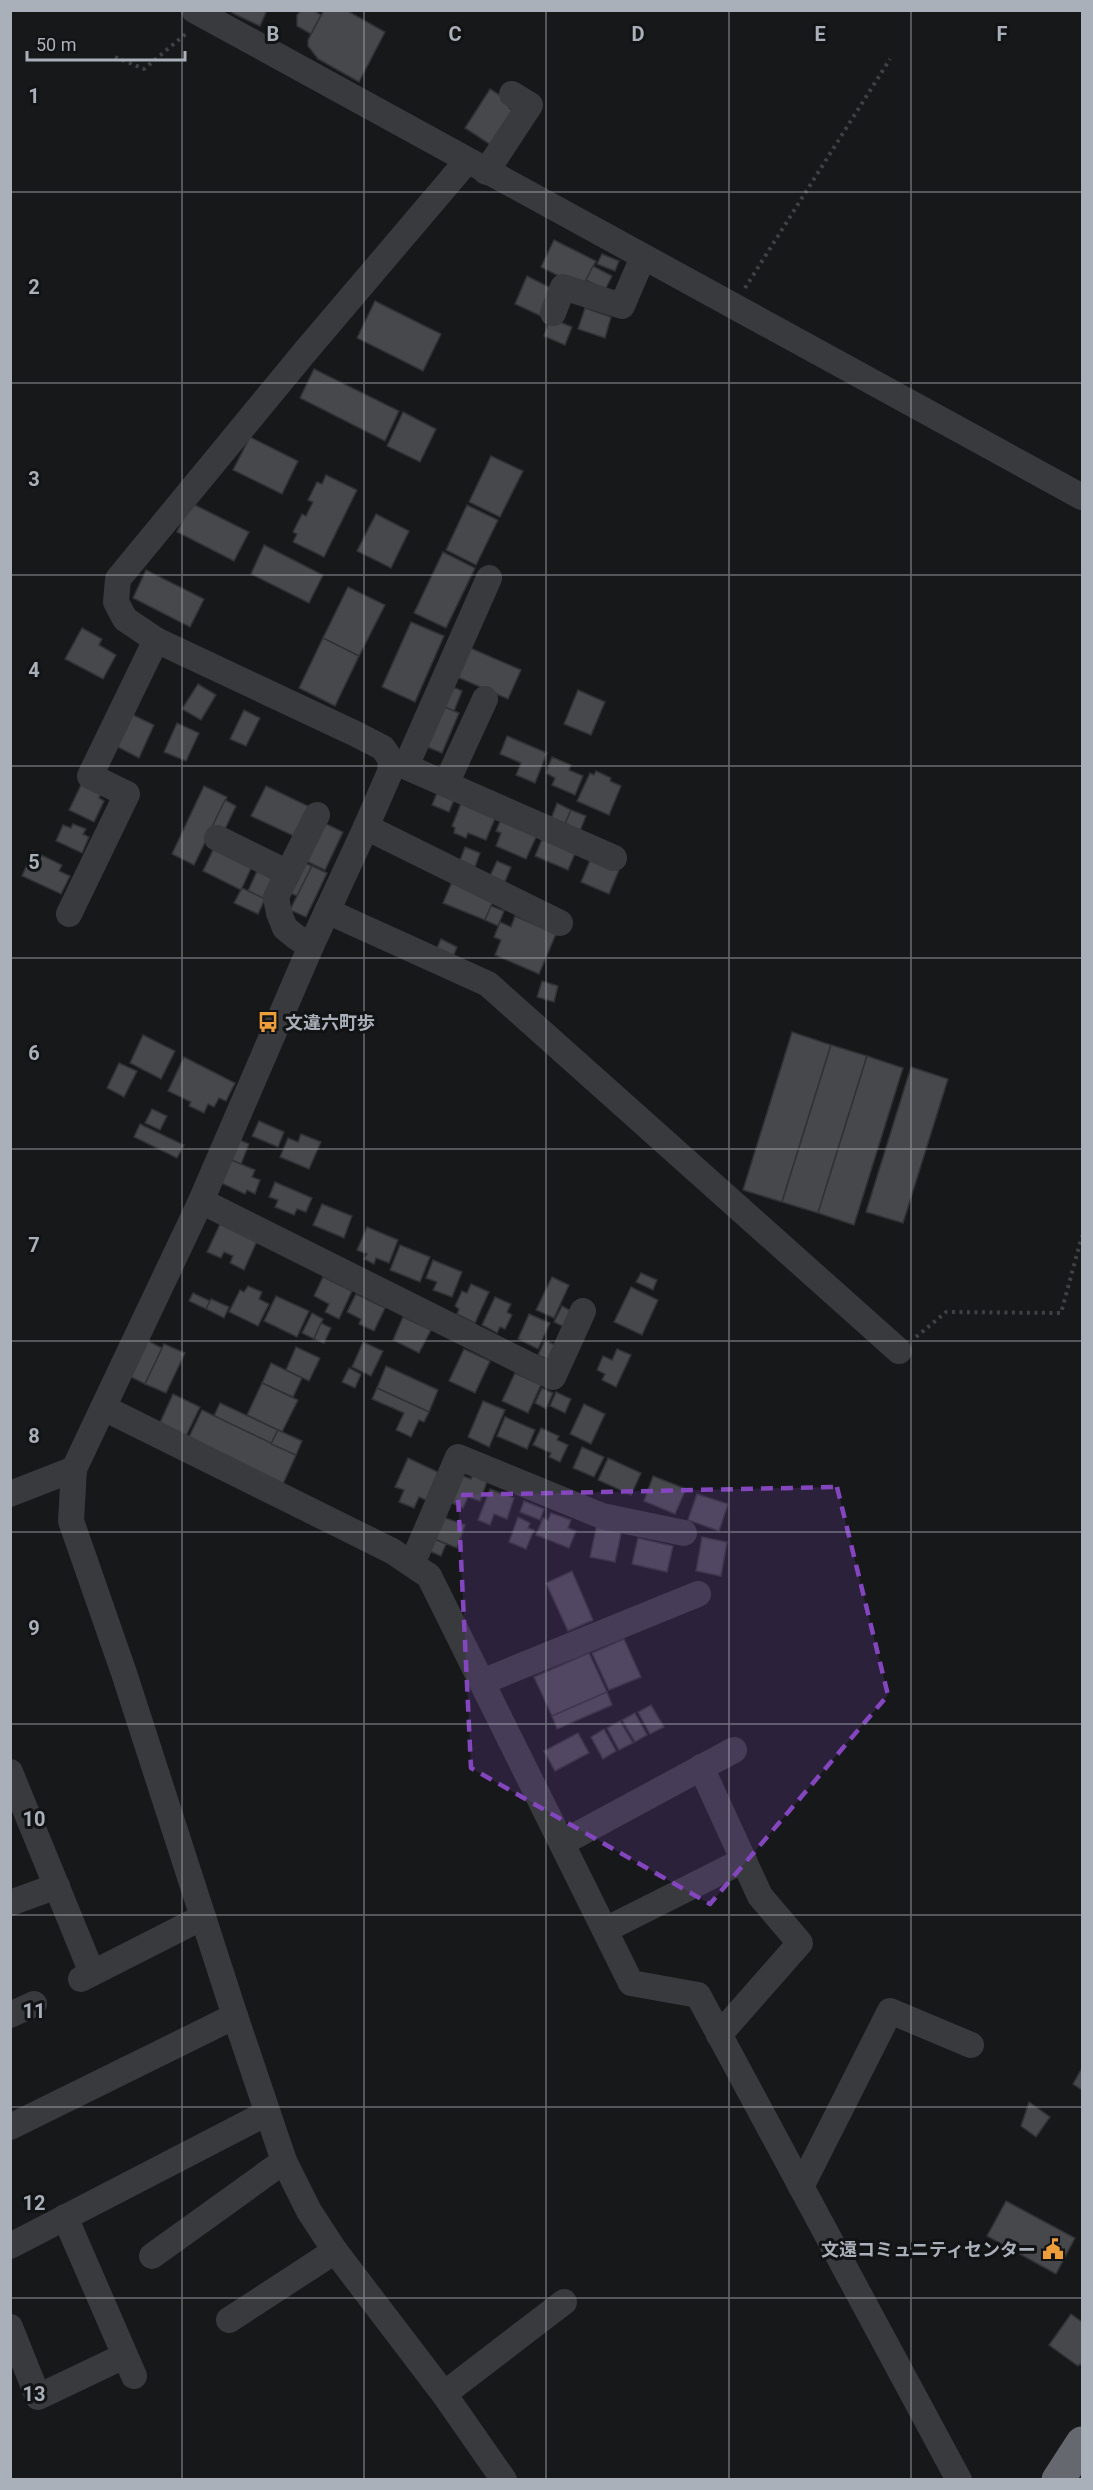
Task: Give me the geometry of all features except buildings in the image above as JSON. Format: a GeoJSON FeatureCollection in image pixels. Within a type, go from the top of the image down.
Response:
{"type":"FeatureCollection","features":[{"type":"Feature","properties":{"kind":"highway"},"geometry":{"type":"LineString","coordinates":[[1058,2480],[1083,2444]]}},
{"type":"Feature","properties":{"kind":"street"},"geometry":{"type":"LineString","coordinates":[[205,13],[477,166],[1083,497]]}},
{"type":"Feature","properties":{"kind":"street"},"geometry":{"type":"LineString","coordinates":[[512,94],[530,105],[477,166],[304,353],[118,579],[116,602],[125,619],[156,640],[383,748],[398,763],[614,858]]}},
{"type":"Feature","properties":{"kind":"street"},"geometry":{"type":"LineString","coordinates":[[554,313],[563,287],[622,306],[643,257]]}},
{"type":"Feature","properties":{"kind":"street"},"geometry":{"type":"LineString","coordinates":[[489,578],[398,763],[390,772],[311,946],[201,1201],[74,1469],[71,1521],[124,1673],[202,1917],[284,2161],[309,2211],[334,2251],[444,2394],[504,2480]]}},
{"type":"Feature","properties":{"kind":"street"},"geometry":{"type":"LineString","coordinates":[[69,914],[127,794],[90,776],[156,640]]}},
{"type":"Feature","properties":{"kind":"street"},"geometry":{"type":"LineString","coordinates":[[446,784],[485,699]]}},
{"type":"Feature","properties":{"kind":"street"},"geometry":{"type":"LineString","coordinates":[[311,946],[285,928],[279,914],[276,897],[317,815]]}},
{"type":"Feature","properties":{"kind":"street"},"geometry":{"type":"LineString","coordinates":[[366,827],[560,923]]}},
{"type":"Feature","properties":{"kind":"street"},"geometry":{"type":"LineString","coordinates":[[217,838],[288,873]]}},
{"type":"Feature","properties":{"kind":"street"},"geometry":{"type":"LineString","coordinates":[[327,911],[488,984],[899,1351]]}},
{"type":"Feature","properties":{"kind":"street"},"geometry":{"type":"LineString","coordinates":[[201,1201],[553,1377],[583,1311]]}},
{"type":"Feature","properties":{"kind":"street"},"geometry":{"type":"LineString","coordinates":[[104,1408],[392,1551],[429,1576],[631,1983],[698,1995],[959,2480]]}},
{"type":"Feature","properties":{"kind":"street"},"geometry":{"type":"LineString","coordinates":[[412,1564],[458,1458],[602,1516],[684,1533]]}},
{"type":"Feature","properties":{"kind":"street"},"geometry":{"type":"LineString","coordinates":[[10,1494],[74,1469]]}},
{"type":"Feature","properties":{"kind":"street"},"geometry":{"type":"LineString","coordinates":[[482,1682],[698,1594]]}},
{"type":"Feature","properties":{"kind":"street"},"geometry":{"type":"LineString","coordinates":[[562,1843],[734,1750]]}},
{"type":"Feature","properties":{"kind":"street"},"geometry":{"type":"LineString","coordinates":[[701,1767],[760,1896],[800,1943],[719,2035]]}},
{"type":"Feature","properties":{"kind":"street"},"geometry":{"type":"LineString","coordinates":[[10,1772],[57,1886],[86,1976],[202,1917]]}},
{"type":"Feature","properties":{"kind":"street"},"geometry":{"type":"LineString","coordinates":[[605,1930],[744,1860]]}},
{"type":"Feature","properties":{"kind":"street"},"geometry":{"type":"LineString","coordinates":[[10,1904],[57,1886]]}},
{"type":"Feature","properties":{"kind":"street"},"geometry":{"type":"LineString","coordinates":[[10,2015],[34,2004]]}},
{"type":"Feature","properties":{"kind":"street"},"geometry":{"type":"LineString","coordinates":[[801,2187],[890,2010],[971,2045]]}},
{"type":"Feature","properties":{"kind":"street"},"geometry":{"type":"LineString","coordinates":[[10,2127],[235,2016]]}},
{"type":"Feature","properties":{"kind":"street"},"geometry":{"type":"LineString","coordinates":[[10,2246],[267,2112]]}},
{"type":"Feature","properties":{"kind":"street"},"geometry":{"type":"LineString","coordinates":[[152,2256],[284,2161]]}},
{"type":"Feature","properties":{"kind":"street"},"geometry":{"type":"LineString","coordinates":[[10,2327],[38,2397],[129,2366],[65,2217]]}},
{"type":"Feature","properties":{"kind":"street"},"geometry":{"type":"LineString","coordinates":[[229,2320],[334,2251]]}},
{"type":"Feature","properties":{"kind":"street"},"geometry":{"type":"LineString","coordinates":[[444,2394],[564,2302]]}},
{"type":"Feature","properties":{"kind":"path"},"geometry":{"type":"LineString","coordinates":[[115,57],[144,69],[205,13]]}},
{"type":"Feature","properties":{"kind":"path"},"geometry":{"type":"LineString","coordinates":[[734,307],[890,59]]}},
{"type":"Feature","properties":{"kind":"path"},"geometry":{"type":"LineString","coordinates":[[899,1351],[946,1312],[1061,1313],[1083,1236]]}},
{"type":"Feature","properties":{"kind":"highlighted area"},"geometry":{"type":"Polygon","coordinates":[[[837,1487],[888,1695],[710,1904],[471,1768],[458,1495],[837,1487]]]}},
{"type":"Feature","properties":{"kind":"place","name":"文違六町歩"},"geometry":{"type":"Point","coordinates":[268,1022]}},
{"type":"Feature","properties":{"kind":"place","name":"文遠コミュニティセンター"},"geometry":{"type":"Point","coordinates":[1053,2249]}}]}
